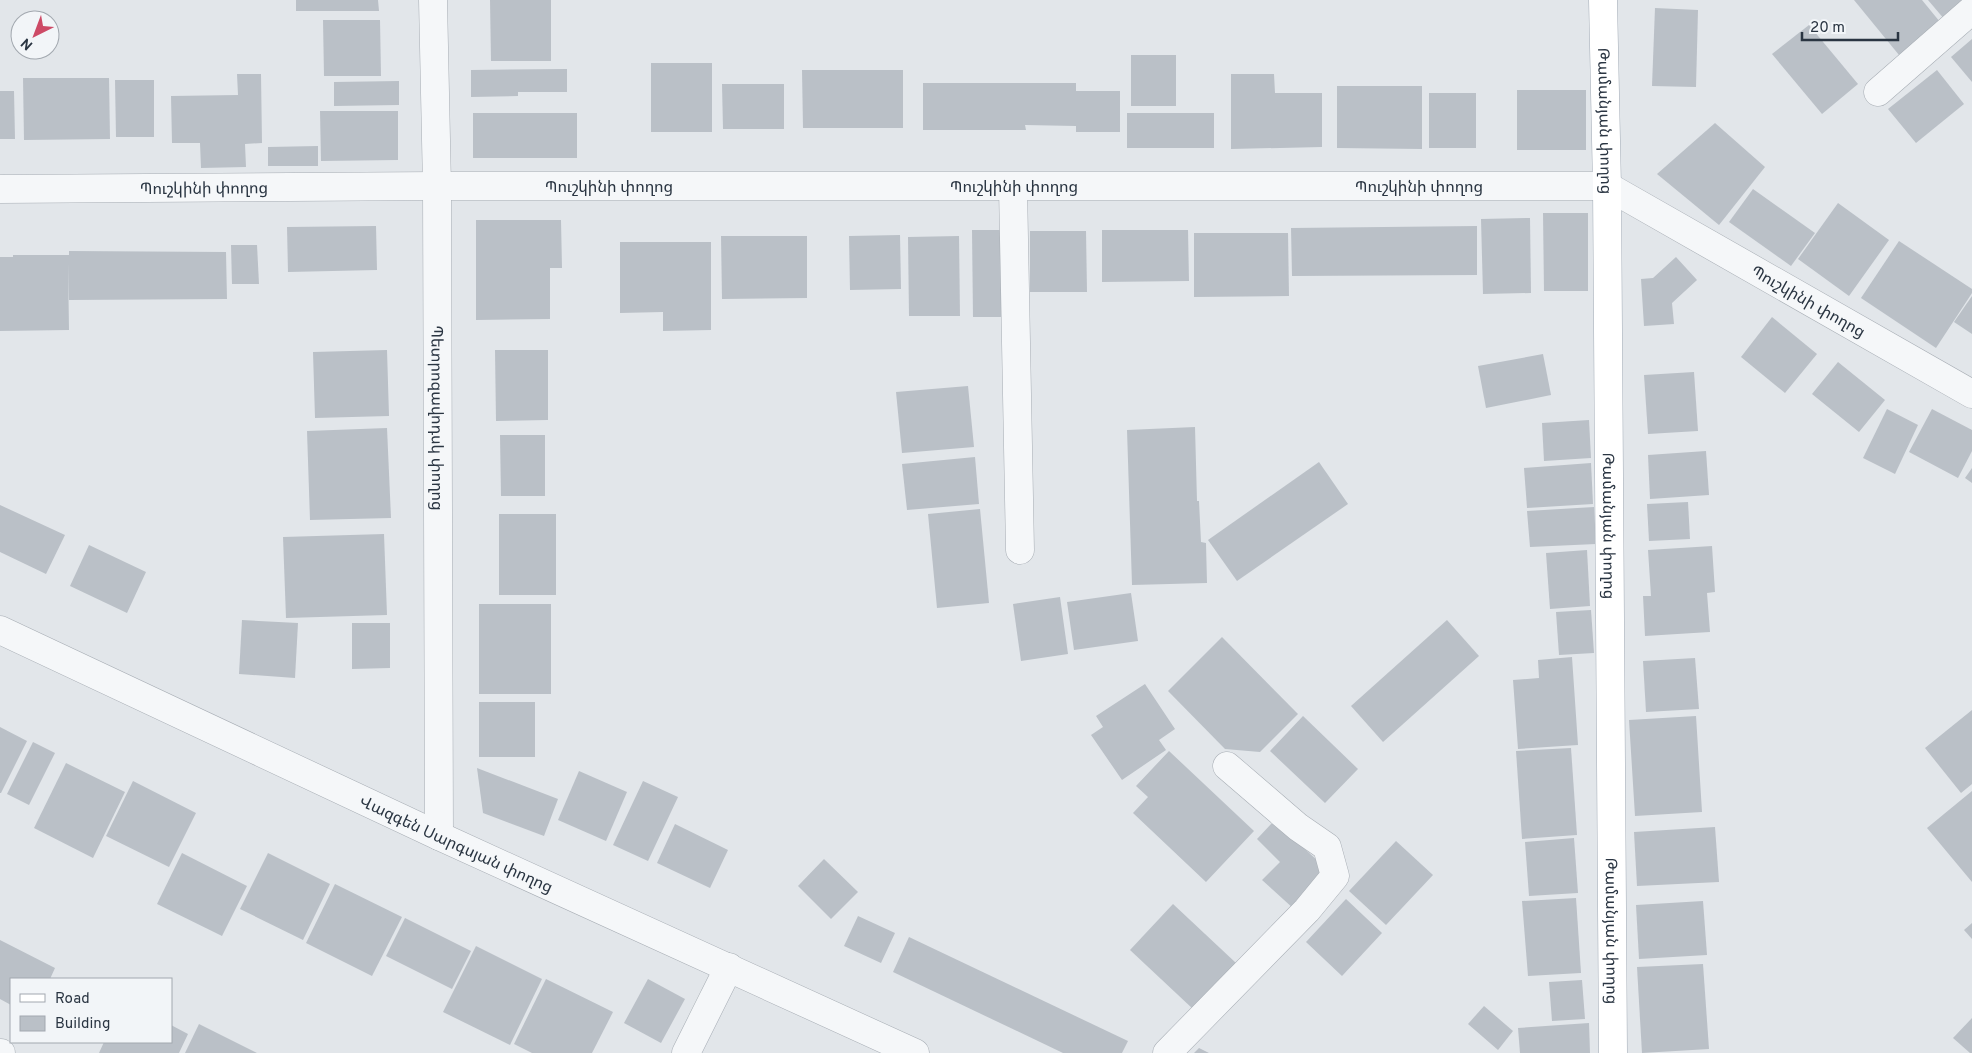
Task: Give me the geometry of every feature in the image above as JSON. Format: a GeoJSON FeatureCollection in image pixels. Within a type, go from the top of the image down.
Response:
{"type":"FeatureCollection","features":[{"type":"Feature","properties":{"kind":"main road","name":"Թամանյան փողոց"},"geometry":{"type":"LineString","coordinates":[[1603,0],[1607,186],[1613,1053]]}},
{"type":"Feature","properties":{"kind":"street","name":"Պետրոզավոդսկ փողոց"},"geometry":{"type":"LineString","coordinates":[[433,0],[437,186],[439,836]]}},
{"type":"Feature","properties":{"kind":"street"},"geometry":{"type":"LineString","coordinates":[[1878,92],[1972,10]]}},
{"type":"Feature","properties":{"kind":"street","name":"Պուշկինի փողոց"},"geometry":{"type":"LineString","coordinates":[[0,189],[437,186],[1607,186],[1972,394]]}},
{"type":"Feature","properties":{"kind":"street"},"geometry":{"type":"LineString","coordinates":[[1013,187],[1020,550]]}},
{"type":"Feature","properties":{"kind":"street","name":"Վազգեն Սարգսյան փողոց"},"geometry":{"type":"LineString","coordinates":[[0,630],[439,836],[915,1053]]}},
{"type":"Feature","properties":{"kind":"street"},"geometry":{"type":"LineString","coordinates":[[1167,1053],[1307,910],[1335,876],[1327,846],[1298,827],[1227,766]]}},
{"type":"Feature","properties":{"kind":"street"},"geometry":{"type":"LineString","coordinates":[[686,1053],[729,967]]}},
{"type":"Feature","properties":{"kind":"building"},"geometry":{"type":"Polygon","coordinates":[[[296,0],[378,0],[379,11],[296,11],[296,0]]]}},
{"type":"Feature","properties":{"kind":"building"},"geometry":{"type":"Polygon","coordinates":[[[490,0],[551,0],[551,61],[491,61],[490,0]]]}},
{"type":"Feature","properties":{"kind":"building"},"geometry":{"type":"Polygon","coordinates":[[[1854,0],[1922,0],[1940,22],[1899,55],[1854,0]]]}},
{"type":"Feature","properties":{"kind":"building"},"geometry":{"type":"Polygon","coordinates":[[[1928,0],[1967,0],[1945,20],[1928,0]]]}},
{"type":"Feature","properties":{"kind":"building"},"geometry":{"type":"Polygon","coordinates":[[[1655,8],[1698,10],[1696,87],[1652,86],[1655,8]]]}},
{"type":"Feature","properties":{"kind":"building"},"geometry":{"type":"Polygon","coordinates":[[[323,20],[380,20],[381,76],[324,76],[323,20]]]}},
{"type":"Feature","properties":{"kind":"building"},"geometry":{"type":"Polygon","coordinates":[[[1809,25],[1858,84],[1822,114],[1772,54],[1809,25]]]}},
{"type":"Feature","properties":{"kind":"building"},"geometry":{"type":"Polygon","coordinates":[[[1972,39],[1972,82],[1951,57],[1972,39]]]}},
{"type":"Feature","properties":{"kind":"building"},"geometry":{"type":"Polygon","coordinates":[[[1131,55],[1176,55],[1176,106],[1131,106],[1131,55]]]}},
{"type":"Feature","properties":{"kind":"building"},"geometry":{"type":"Polygon","coordinates":[[[651,63],[712,63],[712,132],[651,132],[651,63]]]}},
{"type":"Feature","properties":{"kind":"building"},"geometry":{"type":"Polygon","coordinates":[[[567,69],[567,92],[518,92],[518,96],[471,97],[471,70],[567,69]]]}},
{"type":"Feature","properties":{"kind":"building"},"geometry":{"type":"Polygon","coordinates":[[[802,70],[903,70],[903,128],[803,128],[802,70]]]}},
{"type":"Feature","properties":{"kind":"building"},"geometry":{"type":"Polygon","coordinates":[[[1937,70],[1964,104],[1916,143],[1888,109],[1937,70]]]}},
{"type":"Feature","properties":{"kind":"building"},"geometry":{"type":"Polygon","coordinates":[[[237,74],[261,74],[262,143],[245,144],[246,167],[201,168],[200,143],[172,143],[171,96],[238,95],[237,74]]]}},
{"type":"Feature","properties":{"kind":"building"},"geometry":{"type":"Polygon","coordinates":[[[1231,74],[1274,74],[1275,93],[1322,93],[1322,147],[1231,149],[1231,74]]]}},
{"type":"Feature","properties":{"kind":"building"},"geometry":{"type":"Polygon","coordinates":[[[23,78],[109,78],[110,139],[24,140],[23,78]]]}},
{"type":"Feature","properties":{"kind":"building"},"geometry":{"type":"Polygon","coordinates":[[[115,80],[154,80],[154,137],[116,137],[115,80]]]}},
{"type":"Feature","properties":{"kind":"building"},"geometry":{"type":"Polygon","coordinates":[[[399,81],[399,105],[334,106],[334,82],[399,81]]]}},
{"type":"Feature","properties":{"kind":"building"},"geometry":{"type":"Polygon","coordinates":[[[923,83],[1076,83],[1076,91],[1120,91],[1120,132],[1076,132],[1076,126],[1025,125],[1026,130],[923,130],[923,83]]]}},
{"type":"Feature","properties":{"kind":"building"},"geometry":{"type":"Polygon","coordinates":[[[722,84],[784,84],[784,129],[723,129],[722,84]]]}},
{"type":"Feature","properties":{"kind":"building"},"geometry":{"type":"Polygon","coordinates":[[[1337,86],[1422,86],[1422,149],[1337,148],[1337,86]]]}},
{"type":"Feature","properties":{"kind":"building"},"geometry":{"type":"Polygon","coordinates":[[[1517,90],[1586,90],[1586,150],[1517,150],[1517,90]]]}},
{"type":"Feature","properties":{"kind":"building"},"geometry":{"type":"Polygon","coordinates":[[[0,91],[14,91],[15,139],[0,139],[0,91]]]}},
{"type":"Feature","properties":{"kind":"building"},"geometry":{"type":"Polygon","coordinates":[[[1429,93],[1476,93],[1476,148],[1429,148],[1429,93]]]}},
{"type":"Feature","properties":{"kind":"building"},"geometry":{"type":"Polygon","coordinates":[[[320,111],[398,111],[398,160],[321,161],[320,111]]]}},
{"type":"Feature","properties":{"kind":"building"},"geometry":{"type":"Polygon","coordinates":[[[473,113],[577,113],[577,158],[473,158],[473,113]]]}},
{"type":"Feature","properties":{"kind":"building"},"geometry":{"type":"Polygon","coordinates":[[[1127,113],[1214,113],[1214,148],[1127,148],[1127,113]]]}},
{"type":"Feature","properties":{"kind":"building"},"geometry":{"type":"Polygon","coordinates":[[[1715,123],[1765,167],[1719,225],[1657,174],[1715,123]]]}},
{"type":"Feature","properties":{"kind":"building"},"geometry":{"type":"Polygon","coordinates":[[[318,146],[318,166],[268,166],[268,147],[318,146]]]}},
{"type":"Feature","properties":{"kind":"building"},"geometry":{"type":"Polygon","coordinates":[[[1753,189],[1815,233],[1791,266],[1729,222],[1753,189]]]}},
{"type":"Feature","properties":{"kind":"building"},"geometry":{"type":"Polygon","coordinates":[[[1838,203],[1889,240],[1849,296],[1798,259],[1838,203]]]}},
{"type":"Feature","properties":{"kind":"building"},"geometry":{"type":"Polygon","coordinates":[[[1543,213],[1588,213],[1588,291],[1544,291],[1543,213]]]}},
{"type":"Feature","properties":{"kind":"building"},"geometry":{"type":"Polygon","coordinates":[[[1530,218],[1531,293],[1483,294],[1481,219],[1530,218]]]}},
{"type":"Feature","properties":{"kind":"building"},"geometry":{"type":"Polygon","coordinates":[[[476,220],[561,220],[562,268],[550,268],[550,319],[476,320],[476,220]]]}},
{"type":"Feature","properties":{"kind":"building"},"geometry":{"type":"Polygon","coordinates":[[[376,226],[377,270],[288,272],[287,227],[376,226]]]}},
{"type":"Feature","properties":{"kind":"building"},"geometry":{"type":"Polygon","coordinates":[[[1477,226],[1477,275],[1292,276],[1291,228],[1477,226]]]}},
{"type":"Feature","properties":{"kind":"building"},"geometry":{"type":"Polygon","coordinates":[[[972,230],[1002,230],[1002,317],[973,317],[972,230]]]}},
{"type":"Feature","properties":{"kind":"building"},"geometry":{"type":"Polygon","coordinates":[[[1102,230],[1188,230],[1189,281],[1102,282],[1102,230]]]}},
{"type":"Feature","properties":{"kind":"building"},"geometry":{"type":"Polygon","coordinates":[[[1030,231],[1086,231],[1087,292],[1030,292],[1030,231]]]}},
{"type":"Feature","properties":{"kind":"building"},"geometry":{"type":"Polygon","coordinates":[[[1194,233],[1288,233],[1289,296],[1194,297],[1194,233]]]}},
{"type":"Feature","properties":{"kind":"building"},"geometry":{"type":"Polygon","coordinates":[[[900,235],[901,289],[850,290],[849,236],[900,235]]]}},
{"type":"Feature","properties":{"kind":"building"},"geometry":{"type":"Polygon","coordinates":[[[721,236],[807,236],[807,298],[722,299],[721,236]]]}},
{"type":"Feature","properties":{"kind":"building"},"geometry":{"type":"Polygon","coordinates":[[[959,236],[960,316],[909,316],[908,237],[959,236]]]}},
{"type":"Feature","properties":{"kind":"building"},"geometry":{"type":"Polygon","coordinates":[[[1899,241],[1972,289],[1972,293],[1936,348],[1861,298],[1899,241]]]}},
{"type":"Feature","properties":{"kind":"building"},"geometry":{"type":"Polygon","coordinates":[[[620,242],[711,242],[711,330],[663,331],[663,312],[620,313],[620,242]]]}},
{"type":"Feature","properties":{"kind":"building"},"geometry":{"type":"Polygon","coordinates":[[[231,245],[257,245],[259,284],[232,284],[231,245]]]}},
{"type":"Feature","properties":{"kind":"building"},"geometry":{"type":"Polygon","coordinates":[[[69,251],[226,252],[227,299],[69,300],[68,263],[69,330],[0,331],[0,257],[13,257],[13,255],[69,255],[69,251]]]}},
{"type":"Feature","properties":{"kind":"building"},"geometry":{"type":"Polygon","coordinates":[[[1676,257],[1697,280],[1672,303],[1674,324],[1644,326],[1641,279],[1653,278],[1676,257]]]}},
{"type":"Feature","properties":{"kind":"building"},"geometry":{"type":"Polygon","coordinates":[[[1972,296],[1972,334],[1954,322],[1972,296]]]}},
{"type":"Feature","properties":{"kind":"building"},"geometry":{"type":"Polygon","coordinates":[[[1772,317],[1817,354],[1785,393],[1741,357],[1772,317]]]}},
{"type":"Feature","properties":{"kind":"building"},"geometry":{"type":"Polygon","coordinates":[[[387,350],[389,416],[315,418],[313,352],[387,350]]]}},
{"type":"Feature","properties":{"kind":"building"},"geometry":{"type":"Polygon","coordinates":[[[495,350],[548,350],[548,420],[496,421],[495,350]]]}},
{"type":"Feature","properties":{"kind":"building"},"geometry":{"type":"Polygon","coordinates":[[[1543,354],[1551,395],[1486,408],[1478,366],[1543,354]]]}},
{"type":"Feature","properties":{"kind":"building"},"geometry":{"type":"Polygon","coordinates":[[[1838,362],[1885,400],[1859,432],[1812,394],[1838,362]]]}},
{"type":"Feature","properties":{"kind":"building"},"geometry":{"type":"Polygon","coordinates":[[[1694,372],[1698,431],[1648,434],[1644,375],[1694,372]]]}},
{"type":"Feature","properties":{"kind":"building"},"geometry":{"type":"Polygon","coordinates":[[[968,386],[974,447],[902,453],[896,392],[968,386]]]}},
{"type":"Feature","properties":{"kind":"building"},"geometry":{"type":"Polygon","coordinates":[[[1887,409],[1918,425],[1895,474],[1863,458],[1887,409]]]}},
{"type":"Feature","properties":{"kind":"building"},"geometry":{"type":"Polygon","coordinates":[[[1932,409],[1972,430],[1972,451],[1958,478],[1909,452],[1932,409]]]}},
{"type":"Feature","properties":{"kind":"building"},"geometry":{"type":"Polygon","coordinates":[[[1589,420],[1591,458],[1544,461],[1542,423],[1589,420]]]}},
{"type":"Feature","properties":{"kind":"building"},"geometry":{"type":"Polygon","coordinates":[[[1195,427],[1197,501],[1199,501],[1201,542],[1206,543],[1207,583],[1132,585],[1127,430],[1195,427]]]}},
{"type":"Feature","properties":{"kind":"building"},"geometry":{"type":"Polygon","coordinates":[[[387,428],[391,518],[310,520],[307,431],[387,428]]]}},
{"type":"Feature","properties":{"kind":"building"},"geometry":{"type":"Polygon","coordinates":[[[500,435],[545,435],[545,496],[501,496],[500,435]]]}},
{"type":"Feature","properties":{"kind":"building"},"geometry":{"type":"Polygon","coordinates":[[[1706,451],[1709,495],[1650,499],[1648,455],[1706,451]]]}},
{"type":"Feature","properties":{"kind":"building"},"geometry":{"type":"Polygon","coordinates":[[[975,457],[979,504],[907,510],[902,464],[975,457]]]}},
{"type":"Feature","properties":{"kind":"building"},"geometry":{"type":"Polygon","coordinates":[[[1319,462],[1348,504],[1237,581],[1208,540],[1319,462]]]}},
{"type":"Feature","properties":{"kind":"building"},"geometry":{"type":"Polygon","coordinates":[[[1591,463],[1593,504],[1527,508],[1524,468],[1591,463]]]}},
{"type":"Feature","properties":{"kind":"building"},"geometry":{"type":"Polygon","coordinates":[[[1972,468],[1972,483],[1965,478],[1972,468]]]}},
{"type":"Feature","properties":{"kind":"building"},"geometry":{"type":"Polygon","coordinates":[[[1688,502],[1690,539],[1649,541],[1647,504],[1688,502]]]}},
{"type":"Feature","properties":{"kind":"building"},"geometry":{"type":"Polygon","coordinates":[[[0,505],[65,535],[46,574],[0,552],[0,505]]]}},
{"type":"Feature","properties":{"kind":"building"},"geometry":{"type":"Polygon","coordinates":[[[1594,507],[1596,544],[1530,547],[1527,511],[1594,507]]]}},
{"type":"Feature","properties":{"kind":"building"},"geometry":{"type":"Polygon","coordinates":[[[980,509],[989,603],[937,608],[928,514],[980,509]]]}},
{"type":"Feature","properties":{"kind":"building"},"geometry":{"type":"Polygon","coordinates":[[[499,514],[556,514],[556,595],[499,595],[499,514]]]}},
{"type":"Feature","properties":{"kind":"building"},"geometry":{"type":"Polygon","coordinates":[[[384,534],[387,615],[286,618],[283,537],[384,534]]]}},
{"type":"Feature","properties":{"kind":"building"},"geometry":{"type":"Polygon","coordinates":[[[89,545],[146,572],[127,613],[70,586],[89,545]]]}},
{"type":"Feature","properties":{"kind":"building"},"geometry":{"type":"Polygon","coordinates":[[[1712,546],[1715,592],[1707,593],[1710,632],[1645,636],[1643,596],[1651,596],[1648,550],[1712,546]]]}},
{"type":"Feature","properties":{"kind":"building"},"geometry":{"type":"Polygon","coordinates":[[[1587,550],[1590,606],[1550,609],[1546,553],[1587,550]]]}},
{"type":"Feature","properties":{"kind":"building"},"geometry":{"type":"Polygon","coordinates":[[[1131,593],[1138,641],[1074,650],[1067,602],[1131,593]]]}},
{"type":"Feature","properties":{"kind":"building"},"geometry":{"type":"Polygon","coordinates":[[[1060,597],[1068,654],[1021,661],[1013,604],[1060,597]]]}},
{"type":"Feature","properties":{"kind":"building"},"geometry":{"type":"Polygon","coordinates":[[[479,604],[551,604],[551,694],[479,694],[479,604]]]}},
{"type":"Feature","properties":{"kind":"building"},"geometry":{"type":"Polygon","coordinates":[[[1591,610],[1594,653],[1559,655],[1556,612],[1591,610]]]}},
{"type":"Feature","properties":{"kind":"building"},"geometry":{"type":"Polygon","coordinates":[[[242,620],[298,623],[295,678],[239,674],[242,620]]]}},
{"type":"Feature","properties":{"kind":"building"},"geometry":{"type":"Polygon","coordinates":[[[1447,620],[1479,656],[1383,742],[1351,706],[1447,620]]]}},
{"type":"Feature","properties":{"kind":"building"},"geometry":{"type":"Polygon","coordinates":[[[352,623],[390,623],[390,668],[352,669],[352,623]]]}},
{"type":"Feature","properties":{"kind":"building"},"geometry":{"type":"Polygon","coordinates":[[[1222,637],[1298,714],[1260,752],[1225,749],[1168,691],[1222,637]]]}},
{"type":"Feature","properties":{"kind":"building"},"geometry":{"type":"Polygon","coordinates":[[[1572,657],[1578,745],[1518,749],[1513,680],[1539,678],[1538,660],[1572,657]]]}},
{"type":"Feature","properties":{"kind":"building"},"geometry":{"type":"Polygon","coordinates":[[[1695,658],[1699,709],[1646,712],[1643,661],[1695,658]]]}},
{"type":"Feature","properties":{"kind":"building"},"geometry":{"type":"Polygon","coordinates":[[[1145,684],[1175,729],[1159,740],[1166,750],[1122,780],[1091,735],[1103,727],[1096,716],[1145,684]]]}},
{"type":"Feature","properties":{"kind":"building"},"geometry":{"type":"Polygon","coordinates":[[[479,702],[535,702],[535,757],[479,757],[479,702]]]}},
{"type":"Feature","properties":{"kind":"building"},"geometry":{"type":"Polygon","coordinates":[[[1972,710],[1972,784],[1961,793],[1925,748],[1972,710]]]}},
{"type":"Feature","properties":{"kind":"building"},"geometry":{"type":"Polygon","coordinates":[[[1303,716],[1358,769],[1325,803],[1270,751],[1303,716]]]}},
{"type":"Feature","properties":{"kind":"building"},"geometry":{"type":"Polygon","coordinates":[[[1696,716],[1702,812],[1635,816],[1629,720],[1696,716]]]}},
{"type":"Feature","properties":{"kind":"building"},"geometry":{"type":"Polygon","coordinates":[[[0,727],[27,741],[1,793],[0,793],[0,727]]]}},
{"type":"Feature","properties":{"kind":"building"},"geometry":{"type":"Polygon","coordinates":[[[33,742],[55,753],[29,805],[7,794],[33,742]]]}},
{"type":"Feature","properties":{"kind":"building"},"geometry":{"type":"Polygon","coordinates":[[[1571,748],[1577,835],[1522,839],[1516,751],[1571,748]]]}},
{"type":"Feature","properties":{"kind":"building"},"geometry":{"type":"Polygon","coordinates":[[[1169,751],[1254,831],[1206,882],[1133,813],[1148,797],[1136,786],[1169,751]]]}},
{"type":"Feature","properties":{"kind":"building"},"geometry":{"type":"Polygon","coordinates":[[[66,763],[125,792],[93,858],[34,828],[66,763]]]}},
{"type":"Feature","properties":{"kind":"building"},"geometry":{"type":"Polygon","coordinates":[[[477,768],[558,799],[544,836],[483,813],[477,768]]]}},
{"type":"Feature","properties":{"kind":"building"},"geometry":{"type":"Polygon","coordinates":[[[579,771],[627,792],[606,841],[558,820],[579,771]]]}},
{"type":"Feature","properties":{"kind":"building"},"geometry":{"type":"Polygon","coordinates":[[[133,781],[196,813],[169,867],[106,836],[133,781]]]}},
{"type":"Feature","properties":{"kind":"building"},"geometry":{"type":"Polygon","coordinates":[[[643,781],[678,797],[648,861],[613,845],[643,781]]]}},
{"type":"Feature","properties":{"kind":"building"},"geometry":{"type":"Polygon","coordinates":[[[1972,791],[1972,882],[1927,828],[1972,791]]]}},
{"type":"Feature","properties":{"kind":"building"},"geometry":{"type":"Polygon","coordinates":[[[1274,821],[1329,871],[1294,909],[1262,880],[1280,862],[1257,839],[1274,821]]]}},
{"type":"Feature","properties":{"kind":"building"},"geometry":{"type":"Polygon","coordinates":[[[675,824],[728,850],[710,888],[657,863],[675,824]]]}},
{"type":"Feature","properties":{"kind":"building"},"geometry":{"type":"Polygon","coordinates":[[[1715,827],[1719,882],[1637,886],[1634,832],[1715,827]]]}},
{"type":"Feature","properties":{"kind":"building"},"geometry":{"type":"Polygon","coordinates":[[[1574,838],[1578,893],[1529,896],[1525,842],[1574,838]]]}},
{"type":"Feature","properties":{"kind":"building"},"geometry":{"type":"Polygon","coordinates":[[[1396,841],[1433,875],[1386,925],[1349,891],[1396,841]]]}},
{"type":"Feature","properties":{"kind":"building"},"geometry":{"type":"Polygon","coordinates":[[[182,853],[247,886],[222,936],[157,904],[182,853]]]}},
{"type":"Feature","properties":{"kind":"building"},"geometry":{"type":"Polygon","coordinates":[[[268,853],[330,884],[303,940],[240,909],[268,853]]]}},
{"type":"Feature","properties":{"kind":"building"},"geometry":{"type":"Polygon","coordinates":[[[824,859],[858,892],[831,919],[798,886],[824,859]]]}},
{"type":"Feature","properties":{"kind":"building"},"geometry":{"type":"Polygon","coordinates":[[[335,884],[402,917],[372,976],[306,943],[335,884]]]}},
{"type":"Feature","properties":{"kind":"building"},"geometry":{"type":"Polygon","coordinates":[[[1576,898],[1581,973],[1528,976],[1522,901],[1576,898]]]}},
{"type":"Feature","properties":{"kind":"building"},"geometry":{"type":"Polygon","coordinates":[[[1346,899],[1382,933],[1342,976],[1306,942],[1346,899]]]}},
{"type":"Feature","properties":{"kind":"building"},"geometry":{"type":"Polygon","coordinates":[[[1703,901],[1707,955],[1639,959],[1636,905],[1703,901]]]}},
{"type":"Feature","properties":{"kind":"building"},"geometry":{"type":"Polygon","coordinates":[[[1173,904],[1236,963],[1193,1009],[1130,950],[1173,904]]]}},
{"type":"Feature","properties":{"kind":"building"},"geometry":{"type":"Polygon","coordinates":[[[858,916],[895,933],[881,963],[844,946],[858,916]]]}},
{"type":"Feature","properties":{"kind":"building"},"geometry":{"type":"Polygon","coordinates":[[[405,918],[471,951],[452,989],[386,956],[405,918]]]}},
{"type":"Feature","properties":{"kind":"building"},"geometry":{"type":"Polygon","coordinates":[[[1972,923],[1972,939],[1964,930],[1972,923]]]}},
{"type":"Feature","properties":{"kind":"building"},"geometry":{"type":"Polygon","coordinates":[[[909,937],[1128,1041],[1122,1053],[1063,1053],[893,972],[909,937]]]}},
{"type":"Feature","properties":{"kind":"building"},"geometry":{"type":"Polygon","coordinates":[[[0,940],[55,968],[50,978],[10,978],[10,1004],[0,999],[0,940]]]}},
{"type":"Feature","properties":{"kind":"building"},"geometry":{"type":"Polygon","coordinates":[[[476,946],[542,979],[510,1045],[443,1012],[476,946]]]}},
{"type":"Feature","properties":{"kind":"building"},"geometry":{"type":"Polygon","coordinates":[[[1703,964],[1709,1049],[1642,1053],[1637,967],[1703,964]]]}},
{"type":"Feature","properties":{"kind":"building"},"geometry":{"type":"Polygon","coordinates":[[[546,979],[613,1012],[592,1053],[532,1053],[514,1044],[546,979]]]}},
{"type":"Feature","properties":{"kind":"building"},"geometry":{"type":"Polygon","coordinates":[[[648,979],[685,999],[661,1043],[624,1023],[648,979]]]}},
{"type":"Feature","properties":{"kind":"building"},"geometry":{"type":"Polygon","coordinates":[[[1582,980],[1585,1019],[1552,1021],[1549,982],[1582,980]]]}},
{"type":"Feature","properties":{"kind":"building"},"geometry":{"type":"Polygon","coordinates":[[[1484,1006],[1513,1031],[1498,1050],[1468,1024],[1484,1006]]]}},
{"type":"Feature","properties":{"kind":"building"},"geometry":{"type":"Polygon","coordinates":[[[1972,1018],[1972,1053],[1970,1053],[1953,1038],[1972,1018]]]}},
{"type":"Feature","properties":{"kind":"building"},"geometry":{"type":"Polygon","coordinates":[[[1589,1023],[1590,1053],[1520,1053],[1518,1028],[1589,1023]]]}},
{"type":"Feature","properties":{"kind":"building"},"geometry":{"type":"Polygon","coordinates":[[[199,1024],[257,1053],[185,1053],[199,1024]]]}},
{"type":"Feature","properties":{"kind":"building"},"geometry":{"type":"Polygon","coordinates":[[[172,1026],[188,1034],[179,1053],[99,1053],[104,1043],[172,1043],[172,1026]]]}},
{"type":"Feature","properties":{"kind":"building"},"geometry":{"type":"Polygon","coordinates":[[[1199,1048],[1209,1053],[1194,1053],[1199,1048]]]}}]}
